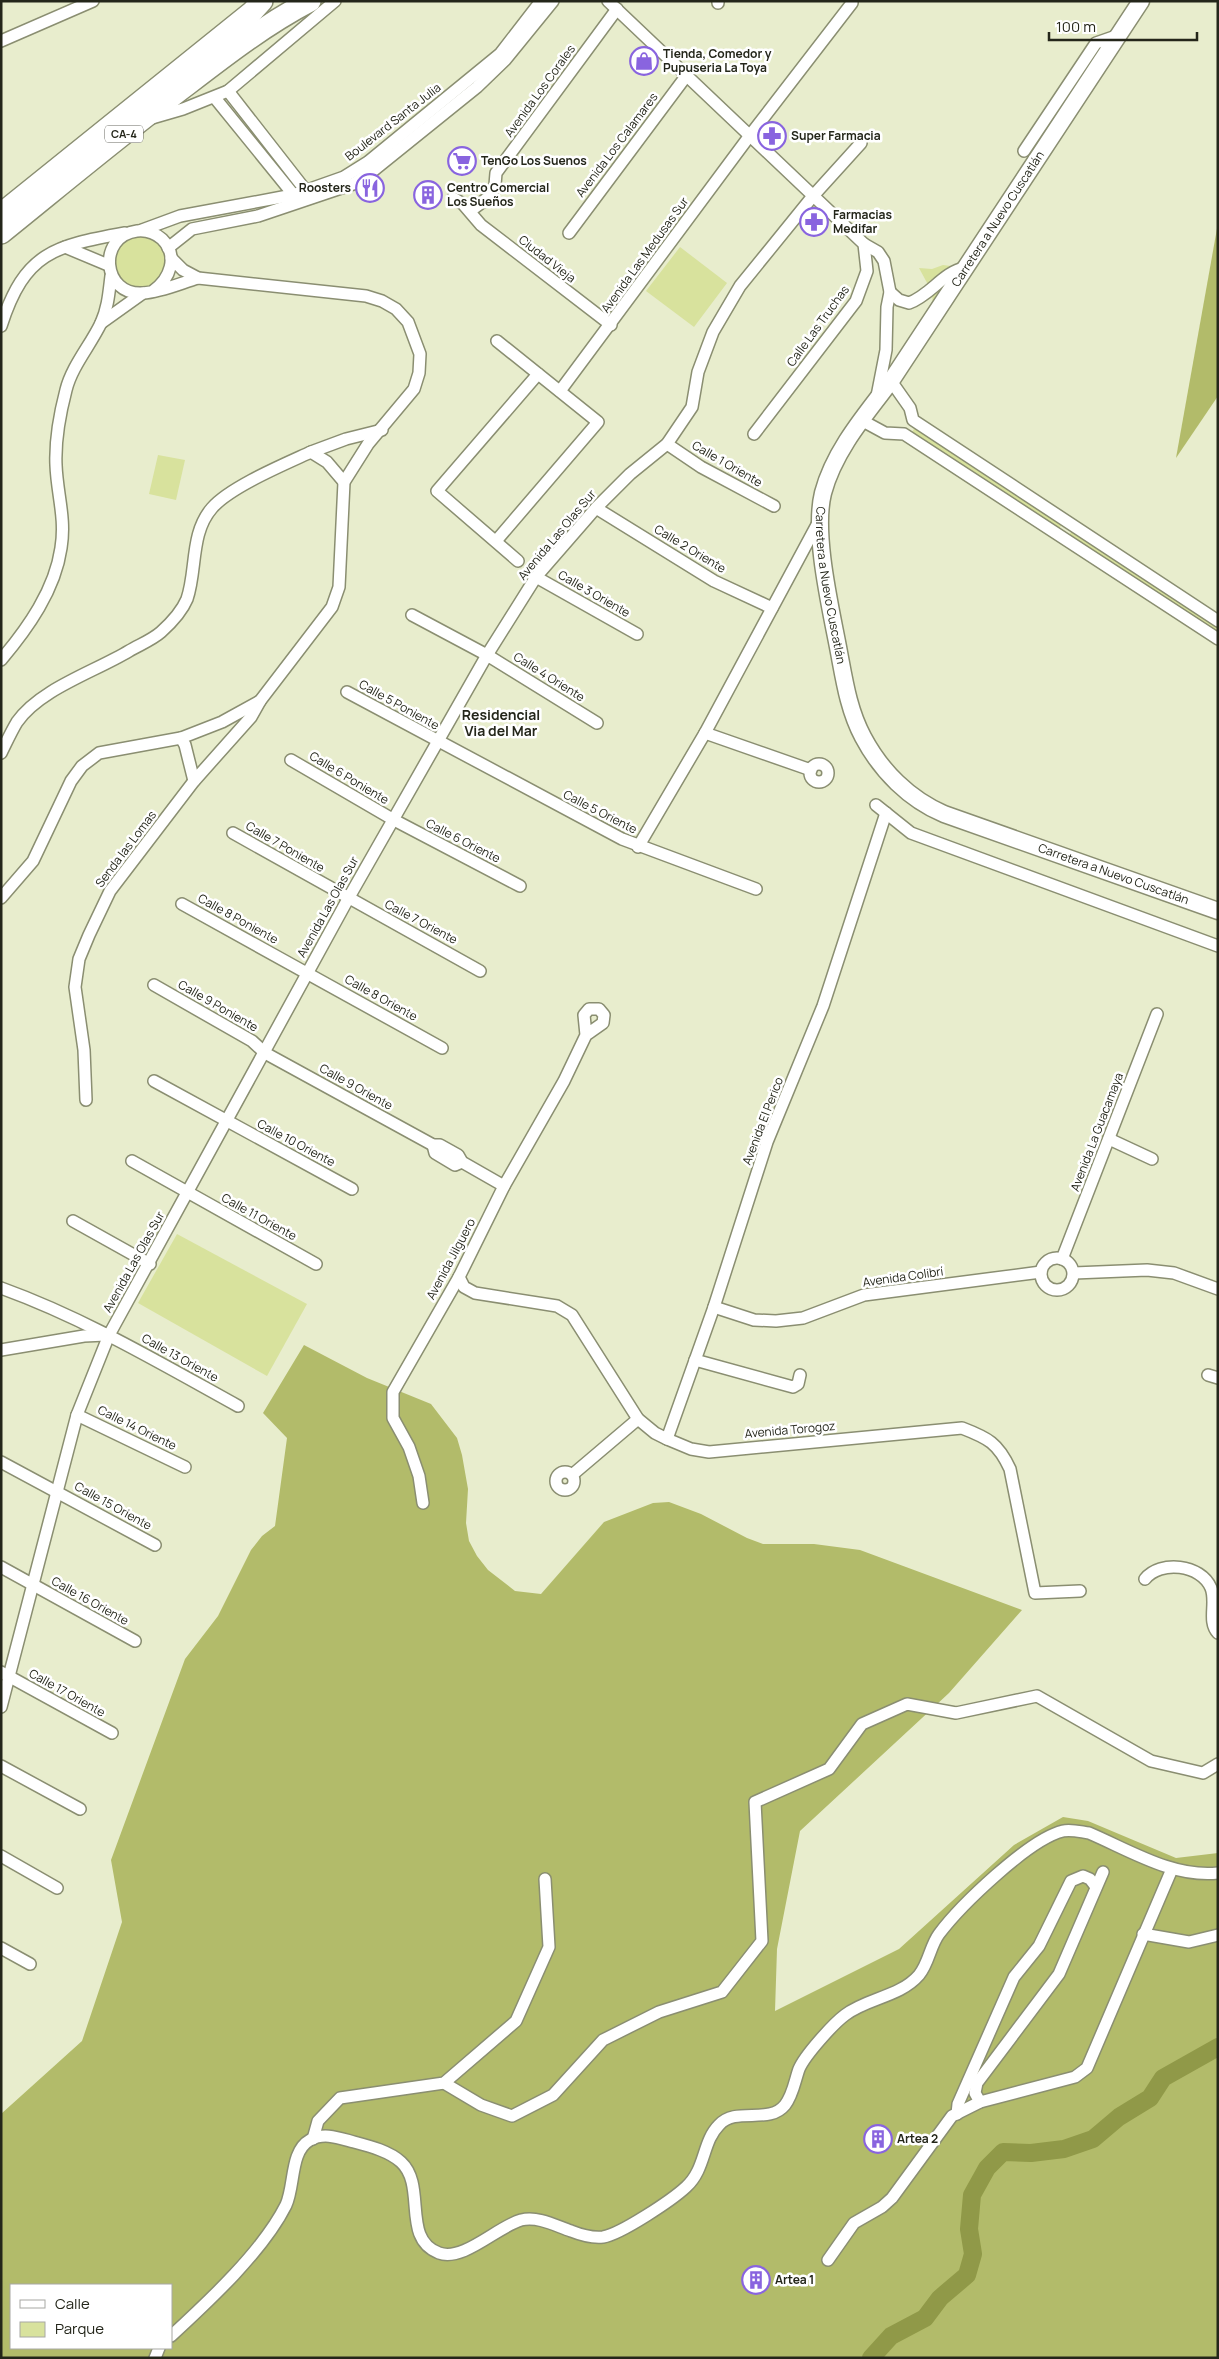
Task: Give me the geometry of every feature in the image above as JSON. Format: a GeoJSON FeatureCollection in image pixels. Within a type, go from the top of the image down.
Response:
{"type":"FeatureCollection","features":[{"type":"Feature","properties":{"kind":"highway","name":"CA-4"},"geometry":{"type":"LineString","coordinates":[[1,214],[252,12],[262,1]]}},
{"type":"Feature","properties":{"kind":"highway","name":"CA-4"},"geometry":{"type":"LineString","coordinates":[[1,233],[140,121],[270,23],[310,1]]}},
{"type":"Feature","properties":{"kind":"street"},"geometry":{"type":"LineString","coordinates":[[1,41],[93,1]]}},
{"type":"Feature","properties":{"kind":"street"},"geometry":{"type":"LineString","coordinates":[[140,121],[215,98],[228,91],[335,1]]}},
{"type":"Feature","properties":{"kind":"street","name":"Boulevard Santa Julia"},"geometry":{"type":"LineString","coordinates":[[136,231],[188,214],[297,199],[310,195],[344,177],[368,162],[500,54],[541,1]]}},
{"type":"Feature","properties":{"kind":"street"},"geometry":{"type":"LineString","coordinates":[[228,91],[310,195],[353,184],[374,170],[477,87],[505,60],[553,1]]}},
{"type":"Feature","properties":{"kind":"street","name":"Carretera a Nuevo Cuscatlán"},"geometry":{"type":"LineString","coordinates":[[1141,1],[891,381],[861,420],[840,453],[827,480],[819,521],[830,610],[853,715],[878,761],[902,788],[923,804],[944,814],[1218,911]]}},
{"type":"Feature","properties":{"kind":"street","name":"Avenida Las Medusas Sur"},"geometry":{"type":"LineString","coordinates":[[560,391],[611,325],[751,134],[852,3]]}},
{"type":"Feature","properties":{"kind":"street"},"geometry":{"type":"LineString","coordinates":[[613,5],[751,134],[864,244],[878,252],[884,261],[890,292],[887,307],[886,350],[876,401]]}},
{"type":"Feature","properties":{"kind":"street","name":"Avenida Los Corales"},"geometry":{"type":"LineString","coordinates":[[470,211],[488,197],[495,185],[496,173],[613,5]]}},
{"type":"Feature","properties":{"kind":"street"},"geometry":{"type":"LineString","coordinates":[[1024,151],[1096,43],[1119,35]]}},
{"type":"Feature","properties":{"kind":"street","name":"Avenida Los Calamares"},"geometry":{"type":"LineString","coordinates":[[569,233],[687,75]]}},
{"type":"Feature","properties":{"kind":"street"},"geometry":{"type":"LineString","coordinates":[[102,323],[167,277],[170,253],[192,228],[258,216],[297,199],[215,98]]}},
{"type":"Feature","properties":{"kind":"street","name":"Avenida Las Olas Sur"},"geometry":{"type":"LineString","coordinates":[[1,1707],[5,1674],[32,1584],[78,1415],[109,1335],[150,1264],[348,899],[487,655],[536,577],[596,508],[630,474],[667,444],[692,407],[698,372],[713,332],[740,286],[813,196],[861,144]]}},
{"type":"Feature","properties":{"kind":"street","name":"Ciudad Vieja"},"geometry":{"type":"LineString","coordinates":[[453,198],[470,211],[481,225],[611,325]]}},
{"type":"Feature","properties":{"kind":"street"},"geometry":{"type":"LineString","coordinates":[[1,660],[32,621],[54,578],[61,548],[62,525],[56,465],[66,389],[73,372],[102,323],[108,302],[109,254],[113,244],[121,236],[136,231]]}},
{"type":"Feature","properties":{"kind":"street"},"geometry":{"type":"LineString","coordinates":[[2,321],[29,269],[44,257],[89,239],[136,231],[152,233],[161,239],[183,270],[198,278]]}},
{"type":"Feature","properties":{"kind":"street","name":"Calle Las Truchas"},"geometry":{"type":"LineString","coordinates":[[754,434],[856,301],[866,272],[864,244]]}},
{"type":"Feature","properties":{"kind":"street"},"geometry":{"type":"LineString","coordinates":[[65,247],[109,270],[124,289],[148,292],[198,278],[366,296],[382,301],[396,309],[408,322],[420,354],[419,372],[414,389],[382,430],[368,444],[344,482],[327,462],[311,452]]}},
{"type":"Feature","properties":{"kind":"street"},"geometry":{"type":"LineString","coordinates":[[890,292],[899,300],[909,303],[935,287],[952,270],[965,268]]}},
{"type":"Feature","properties":{"kind":"street"},"geometry":{"type":"LineString","coordinates":[[496,541],[598,422],[497,340]]}},
{"type":"Feature","properties":{"kind":"street"},"geometry":{"type":"LineString","coordinates":[[518,561],[437,491],[538,374]]}},
{"type":"Feature","properties":{"kind":"street"},"geometry":{"type":"LineString","coordinates":[[891,381],[910,408],[913,420],[909,429],[904,434]]}},
{"type":"Feature","properties":{"kind":"street"},"geometry":{"type":"LineString","coordinates":[[861,420],[885,433],[904,434],[1218,639]]}},
{"type":"Feature","properties":{"kind":"street"},"geometry":{"type":"LineString","coordinates":[[913,420],[1218,621]]}},
{"type":"Feature","properties":{"kind":"street"},"geometry":{"type":"LineString","coordinates":[[1,753],[17,722],[31,707],[61,687],[159,634],[175,618],[187,599],[197,542],[211,509],[223,498],[275,468],[311,452],[346,439],[382,430]]}},
{"type":"Feature","properties":{"kind":"street","name":"Calle 1 Oriente"},"geometry":{"type":"LineString","coordinates":[[667,444],[701,467],[774,506]]}},
{"type":"Feature","properties":{"kind":"street","name":"Senda las Lomas"},"geometry":{"type":"LineString","coordinates":[[86,1100],[84,1050],[75,987],[79,960],[110,891],[194,781],[251,717],[260,701],[332,607],[340,586],[344,482]]}},
{"type":"Feature","properties":{"kind":"street","name":"Calle 2 Oriente"},"geometry":{"type":"LineString","coordinates":[[596,508],[714,581],[772,608]]}},
{"type":"Feature","properties":{"kind":"street"},"geometry":{"type":"LineString","coordinates":[[638,847],[705,733],[819,521]]}},
{"type":"Feature","properties":{"kind":"street"},"geometry":{"type":"LineString","coordinates":[[1063,538],[1072,525]]}},
{"type":"Feature","properties":{"kind":"street","name":"Calle 3 Oriente"},"geometry":{"type":"LineString","coordinates":[[536,577],[637,634]]}},
{"type":"Feature","properties":{"kind":"street","name":"Calle 4 Oriente"},"geometry":{"type":"LineString","coordinates":[[412,615],[487,655],[597,723]]}},
{"type":"Feature","properties":{"kind":"street","name":"Calle 5 Poniente"},"geometry":{"type":"LineString","coordinates":[[346,692],[439,742]]}},
{"type":"Feature","properties":{"kind":"street"},"geometry":{"type":"LineString","coordinates":[[1,898],[33,861],[71,781],[82,766],[99,753],[181,738],[222,722],[260,701]]}},
{"type":"Feature","properties":{"kind":"street"},"geometry":{"type":"LineString","coordinates":[[705,733],[811,770]]}},
{"type":"Feature","properties":{"kind":"street"},"geometry":{"type":"LineString","coordinates":[[181,738],[185,745],[194,781]]}},
{"type":"Feature","properties":{"kind":"street","name":"Calle 5 Oriente"},"geometry":{"type":"LineString","coordinates":[[439,742],[638,847],[756,889]]}},
{"type":"Feature","properties":{"kind":"street","name":"Calle 6 Poniente"},"geometry":{"type":"LineString","coordinates":[[291,760],[394,820]]}},
{"type":"Feature","properties":{"kind":"street"},"geometry":{"type":"LineString","coordinates":[[876,805],[911,833],[1218,946]]}},
{"type":"Feature","properties":{"kind":"street","name":"Avenida El Perico"},"geometry":{"type":"LineString","coordinates":[[667,1438],[714,1307],[767,1142],[823,1006],[886,813]]}},
{"type":"Feature","properties":{"kind":"street","name":"Calle 6 Oriente"},"geometry":{"type":"LineString","coordinates":[[394,820],[520,886]]}},
{"type":"Feature","properties":{"kind":"street","name":"Calle 7 Poniente"},"geometry":{"type":"LineString","coordinates":[[234,833],[348,899]]}},
{"type":"Feature","properties":{"kind":"street","name":"Calle 7 Oriente"},"geometry":{"type":"LineString","coordinates":[[348,899],[480,970]]}},
{"type":"Feature","properties":{"kind":"street","name":"Calle 8 Poniente"},"geometry":{"type":"LineString","coordinates":[[182,904],[308,972]]}},
{"type":"Feature","properties":{"kind":"street","name":"Calle 8 Oriente"},"geometry":{"type":"LineString","coordinates":[[308,972],[442,1048]]}},
{"type":"Feature","properties":{"kind":"street","name":"Calle 9 Poniente"},"geometry":{"type":"LineString","coordinates":[[154,986],[252,1041],[265,1053]]}},
{"type":"Feature","properties":{"kind":"street","name":"Avenida La Guacamaya"},"geometry":{"type":"LineString","coordinates":[[1062,1259],[1157,1014]]}},
{"type":"Feature","properties":{"kind":"street","name":"Avenida Jilguero"},"geometry":{"type":"LineString","coordinates":[[423,1503],[419,1476],[409,1447],[393,1418],[393,1392],[458,1277],[504,1186],[564,1081],[586,1035]]}},
{"type":"Feature","properties":{"kind":"street","name":"Calle 9 Oriente"},"geometry":{"type":"LineString","coordinates":[[265,1053],[433,1146],[434,1153],[444,1159],[455,1165],[462,1162],[504,1186]]}},
{"type":"Feature","properties":{"kind":"street","name":"Calle 10 Oriente"},"geometry":{"type":"LineString","coordinates":[[154,1081],[226,1122],[352,1189]]}},
{"type":"Feature","properties":{"kind":"street"},"geometry":{"type":"LineString","coordinates":[[1109,1139],[1152,1159]]}},
{"type":"Feature","properties":{"kind":"street","name":"Calle 11 Oriente"},"geometry":{"type":"LineString","coordinates":[[132,1162],[316,1264]]}},
{"type":"Feature","properties":{"kind":"street"},"geometry":{"type":"LineString","coordinates":[[74,1221],[150,1264]]}},
{"type":"Feature","properties":{"kind":"street"},"geometry":{"type":"LineString","coordinates":[[1062,1259],[1070,1264],[1074,1273],[1071,1284],[1057,1290],[1043,1283],[1041,1272],[1048,1260],[1062,1259]]}},
{"type":"Feature","properties":{"kind":"street"},"geometry":{"type":"LineString","coordinates":[[1074,1273],[1147,1270],[1174,1273],[1218,1290]]}},
{"type":"Feature","properties":{"kind":"street","name":"Avenida Colibrí"},"geometry":{"type":"LineString","coordinates":[[714,1307],[754,1320],[794,1319],[803,1318],[864,1295],[1041,1272]]}},
{"type":"Feature","properties":{"kind":"street","name":"Avenida Torogoz"},"geometry":{"type":"LineString","coordinates":[[458,1277],[464,1286],[475,1293],[557,1306],[572,1315],[638,1419],[654,1432],[691,1449],[709,1452],[962,1428],[988,1438],[1003,1453],[1006,1461],[1035,1592],[1080,1591]]}},
{"type":"Feature","properties":{"kind":"street","name":"Calle 13 Oriente"},"geometry":{"type":"LineString","coordinates":[[1,1288],[44,1304],[109,1335],[238,1406]]}},
{"type":"Feature","properties":{"kind":"street"},"geometry":{"type":"LineString","coordinates":[[1,1350],[84,1336],[109,1335]]}},
{"type":"Feature","properties":{"kind":"street"},"geometry":{"type":"LineString","coordinates":[[695,1360],[793,1387],[798,1384],[800,1375]]}},
{"type":"Feature","properties":{"kind":"street","name":"Calle 14 Oriente"},"geometry":{"type":"LineString","coordinates":[[78,1415],[185,1467]]}},
{"type":"Feature","properties":{"kind":"street"},"geometry":{"type":"LineString","coordinates":[[572,1475],[638,1419]]}},
{"type":"Feature","properties":{"kind":"street","name":"Calle 15 Oriente"},"geometry":{"type":"LineString","coordinates":[[1,1462],[155,1545]]}},
{"type":"Feature","properties":{"kind":"street","name":"Calle 16 Oriente"},"geometry":{"type":"LineString","coordinates":[[1,1567],[135,1642]]}},
{"type":"Feature","properties":{"kind":"street"},"geometry":{"type":"LineString","coordinates":[[1145,1579],[1153,1571],[1162,1568],[1184,1568],[1200,1576],[1212,1589],[1213,1623],[1218,1633]]}},
{"type":"Feature","properties":{"kind":"street","name":"Calle 17 Oriente"},"geometry":{"type":"LineString","coordinates":[[5,1674],[112,1734]]}},
{"type":"Feature","properties":{"kind":"street"},"geometry":{"type":"LineString","coordinates":[[444,2083],[481,2105],[512,2116],[553,2095],[603,2040],[659,2012],[722,1992],[762,1941],[755,1802],[829,1769],[862,1724],[907,1704],[956,1713],[1037,1696],[1151,1761],[1203,1773],[1218,1764]]}},
{"type":"Feature","properties":{"kind":"street"},"geometry":{"type":"LineString","coordinates":[[1,1766],[80,1808]]}},
{"type":"Feature","properties":{"kind":"street"},"geometry":{"type":"LineString","coordinates":[[172,2335],[214,2296],[266,2236],[286,2205],[293,2186],[297,2156],[306,2141],[322,2135],[345,2140],[370,2146],[401,2162],[409,2173],[414,2185],[416,2222],[420,2233],[428,2247],[440,2254],[452,2255],[464,2251],[499,2230],[523,2220],[551,2223],[574,2233],[594,2237],[607,2236],[630,2225],[688,2185],[700,2169],[716,2127],[724,2120],[744,2115],[772,2113],[785,2105],[806,2056],[846,2014],[904,1988],[918,1976],[927,1963],[937,1937],[952,1920],[988,1883],[1017,1858],[1039,1843],[1063,1831],[1089,1833],[1172,1869],[1188,1873],[1218,1873]]}},
{"type":"Feature","properties":{"kind":"street"},"geometry":{"type":"LineString","coordinates":[[1,1856],[57,1888]]}},
{"type":"Feature","properties":{"kind":"street"},"geometry":{"type":"LineString","coordinates":[[828,2260],[854,2222],[882,2207],[892,2198],[948,2120],[956,2114],[980,2102],[1075,2076],[1087,2068],[1172,1869]]}},
{"type":"Feature","properties":{"kind":"street"},"geometry":{"type":"LineString","coordinates":[[980,2102],[975,2093],[977,2082],[1059,1974],[1103,1872]]}},
{"type":"Feature","properties":{"kind":"street"},"geometry":{"type":"LineString","coordinates":[[956,2114],[958,2104],[1014,1977],[1039,1946],[1071,1881],[1077,1876],[1083,1876],[1090,1878],[1096,1886]]}},
{"type":"Feature","properties":{"kind":"street"},"geometry":{"type":"LineString","coordinates":[[313,2139],[318,2121],[340,2098],[444,2083],[516,2021],[549,1947],[545,1879]]}},
{"type":"Feature","properties":{"kind":"street"},"geometry":{"type":"LineString","coordinates":[[1144,1934],[1189,1942],[1218,1935]]}},
{"type":"Feature","properties":{"kind":"street"},"geometry":{"type":"LineString","coordinates":[[1,1948],[30,1964]]}},
{"type":"Feature","properties":{"kind":"green space"},"geometry":{"type":"Polygon","coordinates":[[[1218,223],[1218,396],[1176,458],[1218,223]]]}},
{"type":"Feature","properties":{"kind":"green space"},"geometry":{"type":"Polygon","coordinates":[[[135,236],[145,236],[159,243],[166,257],[166,267],[159,281],[145,288],[135,288],[125,284],[118,277],[114,267],[114,257],[118,247],[125,240],[135,236]]]}},
{"type":"Feature","properties":{"kind":"green space"},"geometry":{"type":"Polygon","coordinates":[[[680,247],[727,283],[694,327],[646,291],[680,247]]]}},
{"type":"Feature","properties":{"kind":"green space"},"geometry":{"type":"Polygon","coordinates":[[[943,265],[959,267],[933,308],[932,292],[919,268],[932,269],[943,265]]]}},
{"type":"Feature","properties":{"kind":"green space"},"geometry":{"type":"Polygon","coordinates":[[[916,426],[1062,524],[1059,529],[912,432],[916,426]]]}},
{"type":"Feature","properties":{"kind":"green space"},"geometry":{"type":"Polygon","coordinates":[[[158,455],[185,460],[176,500],[149,494],[158,455]]]}},
{"type":"Feature","properties":{"kind":"green space"},"geometry":{"type":"Polygon","coordinates":[[[1072,531],[1218,628],[1218,635],[1068,536],[1072,531]]]}},
{"type":"Feature","properties":{"kind":"green space"},"geometry":{"type":"Polygon","coordinates":[[[177,1234],[307,1304],[267,1376],[138,1303],[177,1234]]]}},
{"type":"Feature","properties":{"kind":"green space"},"geometry":{"type":"Polygon","coordinates":[[[304,1345],[367,1378],[431,1404],[457,1438],[462,1455],[468,1489],[466,1523],[469,1541],[477,1556],[488,1570],[515,1591],[541,1594],[604,1522],[653,1503],[669,1502],[701,1514],[747,1538],[763,1544],[814,1544],[860,1550],[1022,1610],[949,1693],[800,1831],[777,1949],[775,2011],[899,1949],[1014,1845],[1063,1817],[1088,1821],[1176,1858],[1218,1853],[1218,2358],[1,2358],[1,2114],[82,2041],[122,1922],[111,1860],[185,1659],[218,1616],[251,1550],[262,1536],[275,1526],[287,1438],[263,1413],[304,1345]]]}},
{"type":"Feature","properties":{"kind":"waterway"},"geometry":{"type":"LineString","coordinates":[[871,2358],[891,2336],[925,2318],[940,2298],[967,2275],[973,2254],[969,2229],[972,2195],[987,2168],[1003,2152],[1031,2153],[1064,2149],[1093,2139],[1119,2117],[1150,2098],[1163,2078],[1218,2047]]}},
{"type":"Feature","properties":{"kind":"place","name":"Tienda, Comedor y Pupuseria La Toya"},"geometry":{"type":"Point","coordinates":[644,61]}},
{"type":"Feature","properties":{"kind":"place","name":"Super Farmacia"},"geometry":{"type":"Point","coordinates":[772,136]}},
{"type":"Feature","properties":{"kind":"place","name":"TenGo Los Suenos"},"geometry":{"type":"Point","coordinates":[462,161]}},
{"type":"Feature","properties":{"kind":"place","name":"Roosters"},"geometry":{"type":"Point","coordinates":[370,188]}},
{"type":"Feature","properties":{"kind":"place","name":"Centro Comercial Los Sueños"},"geometry":{"type":"Point","coordinates":[428,195]}},
{"type":"Feature","properties":{"kind":"place","name":"Farmacias Medifar"},"geometry":{"type":"Point","coordinates":[814,222]}},
{"type":"Feature","properties":{"kind":"place","name":"Artea 2"},"geometry":{"type":"Point","coordinates":[878,2139]}},
{"type":"Feature","properties":{"kind":"place","name":"Artea 1"},"geometry":{"type":"Point","coordinates":[756,2280]}},
{"type":"Feature","properties":{"kind":"district","name":"Residencial Via del Mar"},"geometry":{"type":"Point","coordinates":[501,724]}}]}
